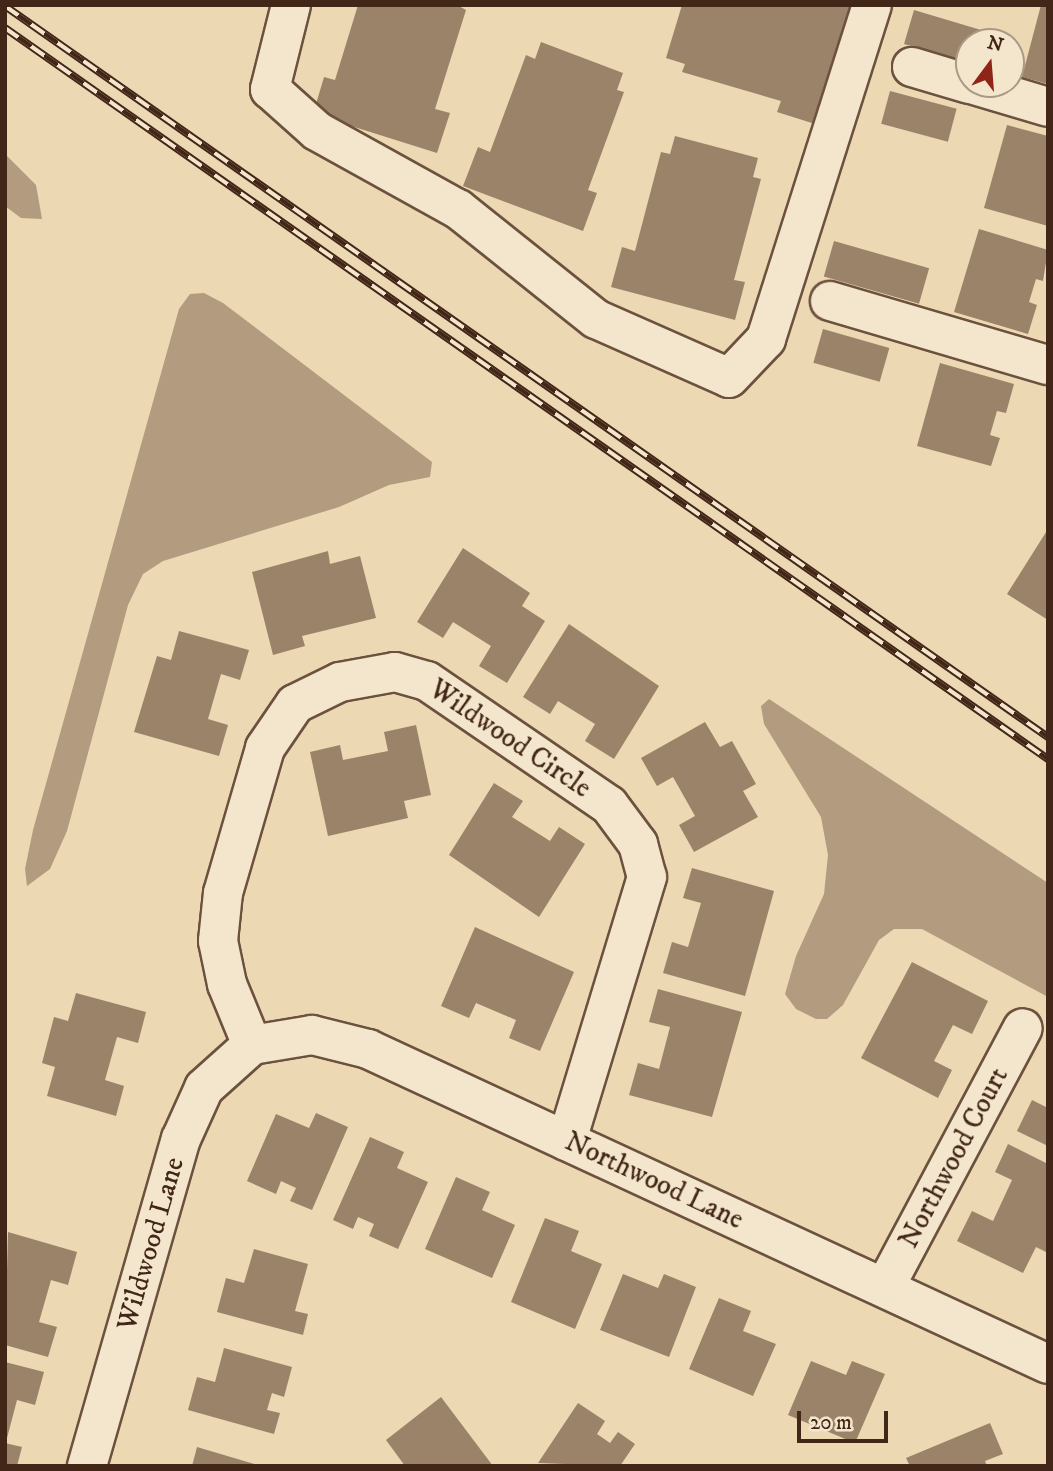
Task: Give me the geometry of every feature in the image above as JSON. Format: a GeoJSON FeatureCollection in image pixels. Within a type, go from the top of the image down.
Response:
{"type":"FeatureCollection","features":[{"type":"Feature","properties":{"kind":"street"},"geometry":{"type":"LineString","coordinates":[[291,5],[270,89],[317,131],[458,209],[596,319],[729,377],[766,339],[872,5]]}},
{"type":"Feature","properties":{"kind":"street"},"geometry":{"type":"LineString","coordinates":[[912,67],[955,80]]}},
{"type":"Feature","properties":{"kind":"street"},"geometry":{"type":"LineString","coordinates":[[1017,98],[1048,107]]}},
{"type":"Feature","properties":{"kind":"street"},"geometry":{"type":"LineString","coordinates":[[830,301],[1048,365]]}},
{"type":"Feature","properties":{"kind":"street","name":"Wildwood Circle"},"geometry":{"type":"LineString","coordinates":[[252,1045],[227,984],[218,941],[223,893],[265,748],[295,704],[340,682],[395,672],[427,681],[609,805],[638,844],[647,877],[567,1141]]}},
{"type":"Feature","properties":{"kind":"street","name":"Northwood Court"},"geometry":{"type":"LineString","coordinates":[[885,1287],[1023,1028]]}},
{"type":"Feature","properties":{"kind":"street","name":"Northwood Lane"},"geometry":{"type":"LineString","coordinates":[[252,1045],[312,1035],[368,1049],[1048,1364]]}},
{"type":"Feature","properties":{"kind":"street","name":"Wildwood Lane"},"geometry":{"type":"LineString","coordinates":[[87,1466],[181,1139],[204,1088],[252,1045]]}},
{"type":"Feature","properties":{"kind":"shaded area"},"geometry":{"type":"Polygon","coordinates":[[[5,154],[36,185],[42,219],[21,218],[5,206],[5,154]]]}},
{"type":"Feature","properties":{"kind":"shaded area"},"geometry":{"type":"Polygon","coordinates":[[[204,293],[223,303],[432,462],[430,477],[389,485],[339,507],[163,561],[143,574],[128,605],[67,831],[50,869],[27,886],[25,869],[33,830],[179,309],[190,294],[204,293]]]}},
{"type":"Feature","properties":{"kind":"shaded area"},"geometry":{"type":"Polygon","coordinates":[[[769,699],[1048,883],[1048,997],[922,929],[894,929],[879,940],[843,1005],[827,1019],[816,1019],[796,1009],[785,994],[796,956],[824,894],[828,855],[821,817],[764,724],[761,706],[769,699]]]}},
{"type":"Feature","properties":{"kind":"building"},"geometry":{"type":"Polygon","coordinates":[[[358,5],[457,5],[466,10],[435,109],[450,113],[437,153],[313,114],[324,77],[335,80],[358,5]]]}},
{"type":"Feature","properties":{"kind":"building"},"geometry":{"type":"Polygon","coordinates":[[[682,5],[851,5],[815,124],[777,112],[781,101],[682,72],[685,64],[666,58],[682,5]]]}},
{"type":"Feature","properties":{"kind":"building"},"geometry":{"type":"Polygon","coordinates":[[[1041,5],[1048,5],[1048,84],[1025,78],[1025,66],[1041,5]]]}},
{"type":"Feature","properties":{"kind":"building"},"geometry":{"type":"Polygon","coordinates":[[[914,10],[974,28],[955,28],[955,59],[904,44],[914,10]]]}},
{"type":"Feature","properties":{"kind":"building"},"geometry":{"type":"Polygon","coordinates":[[[541,42],[623,73],[617,90],[624,92],[588,190],[597,193],[583,231],[463,186],[478,147],[490,152],[526,55],[535,59],[541,42]]]}},
{"type":"Feature","properties":{"kind":"building"},"geometry":{"type":"Polygon","coordinates":[[[890,91],[957,109],[948,142],[881,124],[890,91]]]}},
{"type":"Feature","properties":{"kind":"building"},"geometry":{"type":"Polygon","coordinates":[[[1007,125],[1048,136],[1048,226],[984,208],[1007,125]]]}},
{"type":"Feature","properties":{"kind":"building"},"geometry":{"type":"Polygon","coordinates":[[[675,136],[758,158],[753,177],[761,179],[734,280],[745,282],[735,320],[611,287],[622,247],[635,251],[661,152],[670,154],[675,136]]]}},
{"type":"Feature","properties":{"kind":"building"},"geometry":{"type":"Polygon","coordinates":[[[979,229],[1048,250],[1043,281],[1036,279],[1029,302],[1037,305],[1028,334],[954,312],[979,229]]]}},
{"type":"Feature","properties":{"kind":"building"},"geometry":{"type":"Polygon","coordinates":[[[834,241],[929,268],[919,304],[824,277],[834,241]]]}},
{"type":"Feature","properties":{"kind":"building"},"geometry":{"type":"Polygon","coordinates":[[[823,329],[889,348],[880,382],[813,363],[823,329]]]}},
{"type":"Feature","properties":{"kind":"building"},"geometry":{"type":"Polygon","coordinates":[[[940,363],[1014,384],[1006,413],[997,411],[990,435],[1000,438],[991,466],[917,446],[940,363]]]}},
{"type":"Feature","properties":{"kind":"building"},"geometry":{"type":"Polygon","coordinates":[[[1048,529],[1048,620],[1007,594],[1048,529]]]}},
{"type":"Feature","properties":{"kind":"building"},"geometry":{"type":"Polygon","coordinates":[[[463,548],[530,593],[522,606],[545,621],[507,683],[479,666],[491,646],[453,622],[443,638],[417,622],[463,548]]]}},
{"type":"Feature","properties":{"kind":"building"},"geometry":{"type":"Polygon","coordinates":[[[328,551],[330,564],[360,556],[376,618],[302,636],[305,646],[273,655],[252,572],[328,551]]]}},
{"type":"Feature","properties":{"kind":"building"},"geometry":{"type":"Polygon","coordinates":[[[569,624],[659,686],[614,759],[585,741],[595,724],[558,701],[550,714],[523,697],[569,624]]]}},
{"type":"Feature","properties":{"kind":"building"},"geometry":{"type":"Polygon","coordinates":[[[179,631],[249,650],[240,680],[221,674],[208,719],[228,725],[219,756],[134,732],[157,656],[171,660],[179,631]]]}},
{"type":"Feature","properties":{"kind":"building"},"geometry":{"type":"Polygon","coordinates":[[[705,722],[720,747],[732,741],[756,784],[743,791],[758,817],[694,852],[679,825],[695,816],[673,777],[657,786],[641,758],[705,722]]]}},
{"type":"Feature","properties":{"kind":"building"},"geometry":{"type":"Polygon","coordinates":[[[416,725],[431,795],[404,801],[408,818],[328,836],[310,752],[340,745],[343,760],[388,751],[384,732],[416,725]]]}},
{"type":"Feature","properties":{"kind":"building"},"geometry":{"type":"Polygon","coordinates":[[[494,783],[523,801],[512,817],[550,841],[559,827],[585,844],[539,917],[449,855],[494,783]]]}},
{"type":"Feature","properties":{"kind":"building"},"geometry":{"type":"Polygon","coordinates":[[[692,868],[774,891],[745,996],[663,973],[672,942],[688,947],[701,903],[683,898],[692,868]]]}},
{"type":"Feature","properties":{"kind":"building"},"geometry":{"type":"Polygon","coordinates":[[[475,927],[574,972],[540,1051],[509,1038],[516,1020],[476,1003],[469,1018],[441,1006],[475,927]]]}},
{"type":"Feature","properties":{"kind":"building"},"geometry":{"type":"Polygon","coordinates":[[[912,962],[988,1001],[972,1034],[953,1025],[934,1061],[952,1070],[938,1098],[861,1058],[912,962]]]}},
{"type":"Feature","properties":{"kind":"building"},"geometry":{"type":"Polygon","coordinates":[[[658,989],[742,1012],[712,1117],[629,1095],[638,1063],[659,1069],[670,1027],[649,1022],[658,989]]]}},
{"type":"Feature","properties":{"kind":"building"},"geometry":{"type":"Polygon","coordinates":[[[76,993],[146,1012],[138,1043],[117,1037],[105,1080],[124,1086],[116,1116],[47,1096],[55,1067],[42,1063],[54,1017],[68,1021],[76,993]]]}},
{"type":"Feature","properties":{"kind":"building"},"geometry":{"type":"Polygon","coordinates":[[[1032,1100],[1048,1108],[1048,1146],[1017,1131],[1032,1100]]]}},
{"type":"Feature","properties":{"kind":"building"},"geometry":{"type":"Polygon","coordinates":[[[316,1113],[348,1127],[312,1210],[290,1201],[296,1188],[281,1181],[276,1194],[247,1181],[276,1114],[309,1128],[316,1113]]]}},
{"type":"Feature","properties":{"kind":"building"},"geometry":{"type":"Polygon","coordinates":[[[370,1137],[404,1152],[397,1168],[428,1182],[398,1249],[369,1236],[374,1224],[358,1217],[353,1229],[333,1220],[370,1137]]]}},
{"type":"Feature","properties":{"kind":"building"},"geometry":{"type":"Polygon","coordinates":[[[1008,1144],[1048,1164],[1048,1253],[1036,1247],[1023,1273],[957,1241],[972,1211],[993,1221],[1012,1180],[995,1172],[1008,1144]]]}},
{"type":"Feature","properties":{"kind":"building"},"geometry":{"type":"Polygon","coordinates":[[[456,1177],[490,1192],[482,1210],[515,1225],[492,1278],[425,1249],[456,1177]]]}},
{"type":"Feature","properties":{"kind":"building"},"geometry":{"type":"Polygon","coordinates":[[[545,1218],[579,1231],[571,1251],[602,1264],[575,1329],[511,1302],[545,1218]]]}},
{"type":"Feature","properties":{"kind":"building"},"geometry":{"type":"Polygon","coordinates":[[[8,1232],[77,1252],[68,1285],[51,1280],[39,1322],[57,1327],[48,1357],[5,1345],[8,1232]]]}},
{"type":"Feature","properties":{"kind":"building"},"geometry":{"type":"Polygon","coordinates":[[[254,1249],[308,1264],[295,1311],[308,1314],[303,1335],[217,1312],[226,1278],[244,1283],[254,1249]]]}},
{"type":"Feature","properties":{"kind":"building"},"geometry":{"type":"Polygon","coordinates":[[[623,1274],[658,1288],[664,1274],[696,1287],[669,1357],[600,1330],[623,1274]]]}},
{"type":"Feature","properties":{"kind":"building"},"geometry":{"type":"Polygon","coordinates":[[[719,1298],[751,1311],[743,1331],[776,1344],[753,1396],[689,1369],[719,1298]]]}},
{"type":"Feature","properties":{"kind":"building"},"geometry":{"type":"Polygon","coordinates":[[[224,1348],[292,1367],[284,1397],[272,1393],[267,1410],[280,1413],[274,1434],[188,1410],[197,1377],[215,1382],[224,1348]]]}},
{"type":"Feature","properties":{"kind":"building"},"geometry":{"type":"Polygon","coordinates":[[[811,1361],[846,1375],[852,1361],[885,1374],[855,1443],[788,1415],[811,1361]]]}},
{"type":"Feature","properties":{"kind":"building"},"geometry":{"type":"Polygon","coordinates":[[[5,1362],[44,1372],[35,1405],[17,1400],[6,1442],[5,1362]]]}},
{"type":"Feature","properties":{"kind":"building"},"geometry":{"type":"Polygon","coordinates":[[[441,1397],[493,1466],[405,1466],[386,1440],[441,1397]]]}},
{"type":"Feature","properties":{"kind":"building"},"geometry":{"type":"Polygon","coordinates":[[[578,1403],[605,1421],[597,1434],[610,1443],[618,1432],[635,1444],[620,1466],[538,1463],[578,1403]]]}},
{"type":"Feature","properties":{"kind":"building"},"geometry":{"type":"Polygon","coordinates":[[[990,1423],[1003,1454],[985,1461],[987,1466],[910,1466],[906,1458],[990,1423]]]}},
{"type":"Feature","properties":{"kind":"building"},"geometry":{"type":"Polygon","coordinates":[[[5,1443],[22,1447],[17,1466],[5,1466],[5,1443]]]}},
{"type":"Feature","properties":{"kind":"building"},"geometry":{"type":"Polygon","coordinates":[[[197,1447],[258,1465],[258,1466],[192,1466],[197,1447]]]}},
{"type":"Feature","properties":{"kind":"railway"},"geometry":{"type":"LineString","coordinates":[[5,6],[1048,737]]}},
{"type":"Feature","properties":{"kind":"railway"},"geometry":{"type":"LineString","coordinates":[[5,28],[1048,759]]}}]}
